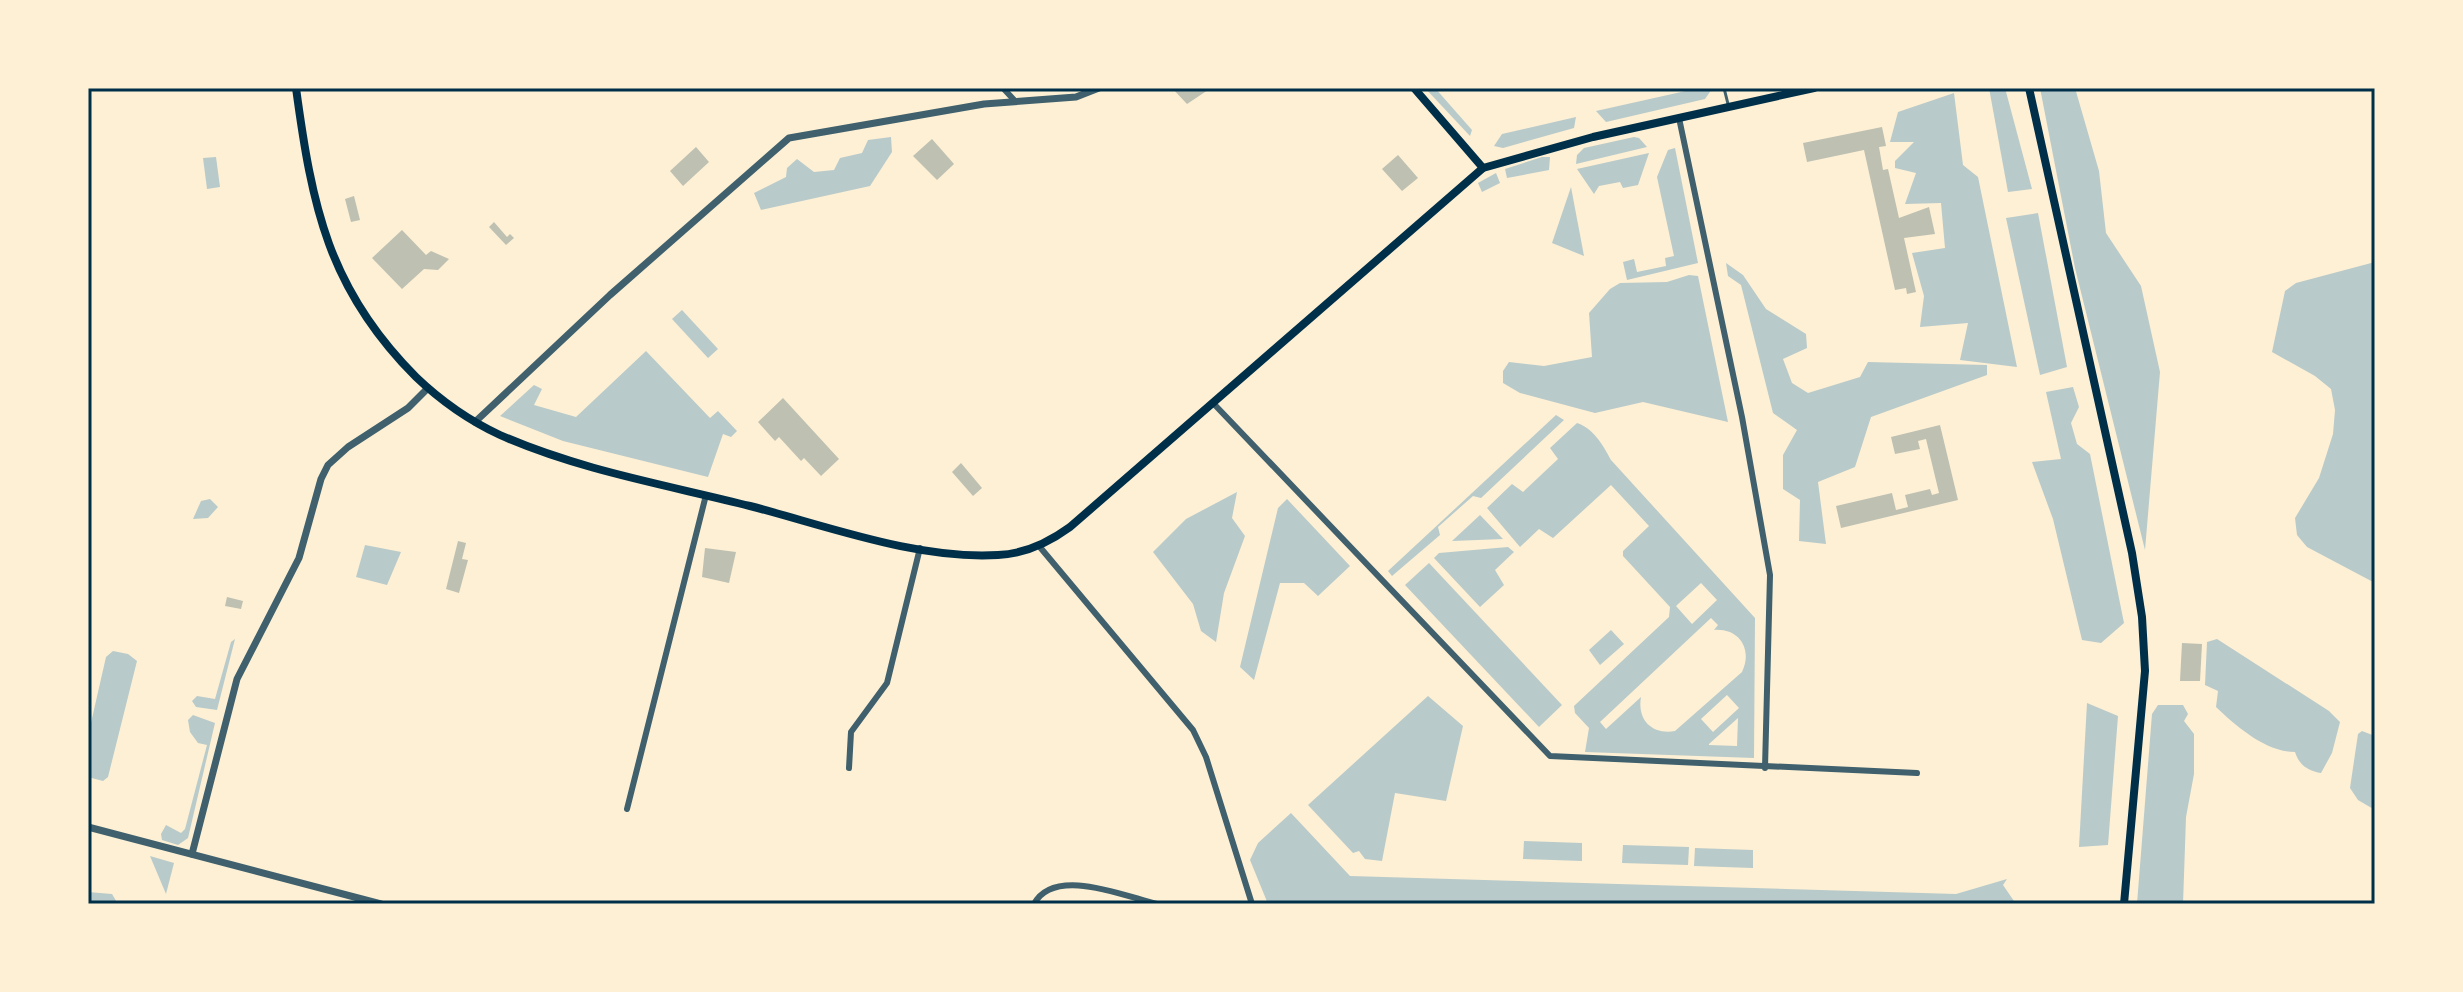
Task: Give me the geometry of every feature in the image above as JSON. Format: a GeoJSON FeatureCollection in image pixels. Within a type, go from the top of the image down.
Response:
{"type":"FeatureCollection","features":[{"type":"Feature","properties":{"kind":"main road"},"geometry":{"type":"LineString","coordinates":[[296,88],[306,163],[329,249],[361,311],[428,388],[475,422],[544,452],[920,548],[975,556],[1019,552],[1039,546],[1070,527],[1483,168],[1497,161],[1814,88]]}},
{"type":"Feature","properties":{"kind":"main road"},"geometry":{"type":"LineString","coordinates":[[1414,88],[1483,168]]}},
{"type":"Feature","properties":{"kind":"main road"},"geometry":{"type":"LineString","coordinates":[[2029,88],[2132,553],[2142,617],[2145,671],[2124,904]]}},
{"type":"Feature","properties":{"kind":"street"},"geometry":{"type":"LineString","coordinates":[[1003,88],[1015,101]]}},
{"type":"Feature","properties":{"kind":"street"},"geometry":{"type":"LineString","coordinates":[[475,422],[610,295],[789,138],[1015,101],[1066,99],[1099,88]]}},
{"type":"Feature","properties":{"kind":"street"},"geometry":{"type":"LineString","coordinates":[[1679,118],[1742,417],[1770,575],[1765,768]]}},
{"type":"Feature","properties":{"kind":"street"},"geometry":{"type":"LineString","coordinates":[[192,854],[237,679],[299,558],[321,479],[328,465],[348,447],[408,408],[428,388]]}},
{"type":"Feature","properties":{"kind":"street"},"geometry":{"type":"LineString","coordinates":[[1213,403],[1550,756],[1917,773]]}},
{"type":"Feature","properties":{"kind":"street"},"geometry":{"type":"LineString","coordinates":[[627,809],[706,495]]}},
{"type":"Feature","properties":{"kind":"street"},"geometry":{"type":"LineString","coordinates":[[1039,546],[1193,730],[1206,757],[1252,904]]}},
{"type":"Feature","properties":{"kind":"street"},"geometry":{"type":"LineString","coordinates":[[849,768],[851,732],[887,683],[920,548]]}},
{"type":"Feature","properties":{"kind":"street"},"geometry":{"type":"LineString","coordinates":[[88,827],[381,904]]}},
{"type":"Feature","properties":{"kind":"street"},"geometry":{"type":"LineString","coordinates":[[1035,902],[1049,887],[1071,883],[1157,904]]}},
{"type":"Feature","properties":{"kind":"lane"},"geometry":{"type":"LineString","coordinates":[[1724,88],[1729,107]]}},
{"type":"Feature","properties":{"kind":"shaded area"},"geometry":{"type":"Polygon","coordinates":[[[1425,88],[1435,88],[1472,130],[1470,136],[1425,88]]]}},
{"type":"Feature","properties":{"kind":"shaded area"},"geometry":{"type":"Polygon","coordinates":[[[1699,88],[1712,89],[1705,99],[1606,122],[1596,111],[1699,88]]]}},
{"type":"Feature","properties":{"kind":"shaded area"},"geometry":{"type":"Polygon","coordinates":[[[1989,88],[2005,88],[2032,189],[2008,192],[1989,88]]]}},
{"type":"Feature","properties":{"kind":"shaded area"},"geometry":{"type":"Polygon","coordinates":[[[2040,88],[2075,88],[2099,171],[2106,233],[2141,286],[2160,372],[2145,550],[2075,268],[2040,88]]]}},
{"type":"Feature","properties":{"kind":"shaded area"},"geometry":{"type":"Polygon","coordinates":[[[1954,93],[1963,165],[1978,177],[2017,367],[1960,360],[1968,323],[1920,327],[1924,296],[1912,253],[1945,248],[1941,203],[1905,204],[1916,173],[1895,168],[1895,161],[1914,142],[1890,142],[1898,112],[1954,93]]]}},
{"type":"Feature","properties":{"kind":"shaded area"},"geometry":{"type":"Polygon","coordinates":[[[1576,117],[1574,128],[1503,148],[1494,146],[1502,134],[1576,117]]]}},
{"type":"Feature","properties":{"kind":"shaded area"},"geometry":{"type":"Polygon","coordinates":[[[891,137],[892,152],[870,186],[761,210],[754,193],[786,177],[787,168],[797,159],[814,172],[834,170],[840,158],[862,153],[868,140],[891,137]]]}},
{"type":"Feature","properties":{"kind":"shaded area"},"geometry":{"type":"Polygon","coordinates":[[[1634,137],[1647,147],[1576,164],[1577,155],[1584,148],[1634,137]]]}},
{"type":"Feature","properties":{"kind":"shaded area"},"geometry":{"type":"Polygon","coordinates":[[[1675,148],[1698,263],[1627,280],[1623,262],[1634,259],[1637,272],[1666,266],[1665,258],[1674,256],[1657,177],[1668,150],[1675,148]]]}},
{"type":"Feature","properties":{"kind":"shaded area"},"geometry":{"type":"Polygon","coordinates":[[[1649,153],[1638,185],[1623,188],[1620,182],[1599,186],[1594,194],[1577,169],[1649,153]]]}},
{"type":"Feature","properties":{"kind":"shaded area"},"geometry":{"type":"Polygon","coordinates":[[[216,157],[220,187],[207,189],[203,158],[216,157]]]}},
{"type":"Feature","properties":{"kind":"shaded area"},"geometry":{"type":"Polygon","coordinates":[[[1550,157],[1549,170],[1507,178],[1505,169],[1550,157]]]}},
{"type":"Feature","properties":{"kind":"shaded area"},"geometry":{"type":"Polygon","coordinates":[[[1496,173],[1500,183],[1482,192],[1478,183],[1496,173]]]}},
{"type":"Feature","properties":{"kind":"shaded area"},"geometry":{"type":"Polygon","coordinates":[[[1571,187],[1584,256],[1552,243],[1571,187]]]}},
{"type":"Feature","properties":{"kind":"shaded area"},"geometry":{"type":"Polygon","coordinates":[[[2038,213],[2067,367],[2040,375],[2006,218],[2038,213]]]}},
{"type":"Feature","properties":{"kind":"shaded area"},"geometry":{"type":"Polygon","coordinates":[[[2375,262],[2375,583],[2307,547],[2297,535],[2295,518],[2319,478],[2333,434],[2335,410],[2331,389],[2315,376],[2272,352],[2285,291],[2296,283],[2375,262]]]}},
{"type":"Feature","properties":{"kind":"shaded area"},"geometry":{"type":"Polygon","coordinates":[[[1726,263],[1743,275],[1766,309],[1806,334],[1807,348],[1783,359],[1792,383],[1808,393],[1860,377],[1868,362],[1987,365],[1987,375],[1871,417],[1855,467],[1818,482],[1826,544],[1799,541],[1800,500],[1783,489],[1783,455],[1797,430],[1773,413],[1741,285],[1728,276],[1726,263]]]}},
{"type":"Feature","properties":{"kind":"shaded area"},"geometry":{"type":"Polygon","coordinates":[[[1689,275],[1698,276],[1728,422],[1643,402],[1595,413],[1520,393],[1503,383],[1503,371],[1509,362],[1544,366],[1592,357],[1589,313],[1610,289],[1620,283],[1667,282],[1689,275]]]}},
{"type":"Feature","properties":{"kind":"shaded area"},"geometry":{"type":"Polygon","coordinates":[[[682,310],[718,349],[708,358],[672,319],[682,310]]]}},
{"type":"Feature","properties":{"kind":"shaded area"},"geometry":{"type":"Polygon","coordinates":[[[646,351],[710,418],[718,411],[737,431],[731,437],[723,434],[708,477],[563,441],[500,416],[534,385],[542,389],[534,405],[576,417],[646,351]]]}},
{"type":"Feature","properties":{"kind":"shaded area"},"geometry":{"type":"Polygon","coordinates":[[[2073,387],[2079,407],[2071,423],[2077,444],[2090,454],[2124,623],[2101,643],[2082,640],[2053,519],[2032,462],[2061,459],[2046,392],[2073,387]]]}},
{"type":"Feature","properties":{"kind":"shaded area"},"geometry":{"type":"Polygon","coordinates":[[[1556,415],[1564,420],[1481,498],[1473,496],[1438,527],[1440,535],[1392,576],[1388,571],[1556,415]]]}},
{"type":"Feature","properties":{"kind":"shaded area"},"geometry":{"type":"Polygon","coordinates":[[[1577,423],[1593,433],[1611,460],[1755,618],[1754,758],[1585,752],[1589,728],[1575,713],[1574,706],[1669,617],[1670,607],[1623,556],[1623,551],[1649,526],[1611,485],[1553,538],[1539,529],[1520,547],[1487,508],[1512,484],[1523,492],[1558,459],[1550,448],[1577,423]],[[1701,583],[1676,606],[1692,624],[1717,600],[1701,583]],[[1711,618],[1600,722],[1606,729],[1641,697],[1641,713],[1648,724],[1659,731],[1675,731],[1742,672],[1746,655],[1742,642],[1730,632],[1714,630],[1718,625],[1711,618]],[[1727,695],[1701,719],[1713,732],[1739,708],[1727,695]],[[1738,718],[1709,744],[1737,746],[1738,718]]]}},
{"type":"Feature","properties":{"kind":"shaded area"},"geometry":{"type":"Polygon","coordinates":[[[1237,492],[1232,518],[1245,536],[1224,593],[1216,642],[1201,631],[1193,604],[1153,552],[1186,519],[1237,492]]]}},
{"type":"Feature","properties":{"kind":"shaded area"},"geometry":{"type":"Polygon","coordinates":[[[210,499],[218,507],[208,518],[193,519],[201,501],[210,499]]]}},
{"type":"Feature","properties":{"kind":"shaded area"},"geometry":{"type":"Polygon","coordinates":[[[1287,499],[1350,566],[1318,596],[1304,583],[1280,583],[1254,680],[1240,667],[1278,508],[1287,499]]]}},
{"type":"Feature","properties":{"kind":"shaded area"},"geometry":{"type":"Polygon","coordinates":[[[1480,515],[1503,539],[1452,541],[1480,515]]]}},
{"type":"Feature","properties":{"kind":"shaded area"},"geometry":{"type":"Polygon","coordinates":[[[365,545],[401,552],[387,585],[356,577],[365,545]]]}},
{"type":"Feature","properties":{"kind":"shaded area"},"geometry":{"type":"Polygon","coordinates":[[[1508,547],[1514,552],[1495,570],[1504,585],[1480,607],[1434,558],[1439,553],[1508,547]]]}},
{"type":"Feature","properties":{"kind":"shaded area"},"geometry":{"type":"Polygon","coordinates":[[[1429,563],[1562,705],[1539,727],[1405,585],[1429,563]]]}},
{"type":"Feature","properties":{"kind":"shaded area"},"geometry":{"type":"Polygon","coordinates":[[[1611,630],[1624,644],[1600,665],[1589,650],[1611,630]]]}},
{"type":"Feature","properties":{"kind":"shaded area"},"geometry":{"type":"Polygon","coordinates":[[[235,639],[217,710],[196,707],[192,701],[197,696],[215,699],[231,642],[235,639]]]}},
{"type":"Feature","properties":{"kind":"shaded area"},"geometry":{"type":"Polygon","coordinates":[[[2217,639],[2329,711],[2340,722],[2332,753],[2321,773],[2305,767],[2295,752],[2273,748],[2252,737],[2216,707],[2218,691],[2205,685],[2207,642],[2217,639]]]}},
{"type":"Feature","properties":{"kind":"shaded area"},"geometry":{"type":"Polygon","coordinates":[[[113,651],[128,654],[137,661],[108,777],[103,781],[88,777],[88,736],[106,657],[113,651]]]}},
{"type":"Feature","properties":{"kind":"shaded area"},"geometry":{"type":"Polygon","coordinates":[[[1428,696],[1463,726],[1446,801],[1395,793],[1382,861],[1365,859],[1359,851],[1353,853],[1308,805],[1428,696]]]}},
{"type":"Feature","properties":{"kind":"shaded area"},"geometry":{"type":"Polygon","coordinates":[[[2087,703],[2118,716],[2108,845],[2079,847],[2087,703]]]}},
{"type":"Feature","properties":{"kind":"shaded area"},"geometry":{"type":"Polygon","coordinates":[[[2158,705],[2183,705],[2188,714],[2184,721],[2194,734],[2194,774],[2186,817],[2183,904],[2137,904],[2152,714],[2158,705]]]}},
{"type":"Feature","properties":{"kind":"shaded area"},"geometry":{"type":"Polygon","coordinates":[[[193,715],[215,723],[188,838],[178,845],[162,840],[161,834],[166,825],[181,833],[185,829],[207,745],[198,743],[190,732],[188,720],[193,715]]]}},
{"type":"Feature","properties":{"kind":"shaded area"},"geometry":{"type":"Polygon","coordinates":[[[2362,731],[2375,736],[2375,810],[2358,800],[2350,788],[2358,734],[2362,731]]]}},
{"type":"Feature","properties":{"kind":"shaded area"},"geometry":{"type":"Polygon","coordinates":[[[1291,813],[1350,876],[1956,894],[2007,879],[2003,885],[2016,904],[1268,904],[1250,860],[1258,843],[1291,813]]]}},
{"type":"Feature","properties":{"kind":"shaded area"},"geometry":{"type":"Polygon","coordinates":[[[1524,841],[1582,843],[1582,861],[1523,859],[1524,841]]]}},
{"type":"Feature","properties":{"kind":"shaded area"},"geometry":{"type":"Polygon","coordinates":[[[1623,845],[1689,847],[1688,865],[1622,863],[1623,845]]]}},
{"type":"Feature","properties":{"kind":"shaded area"},"geometry":{"type":"Polygon","coordinates":[[[1695,848],[1753,850],[1753,868],[1694,866],[1695,848]]]}},
{"type":"Feature","properties":{"kind":"shaded area"},"geometry":{"type":"Polygon","coordinates":[[[150,856],[174,863],[166,894],[150,856]]]}},
{"type":"Feature","properties":{"kind":"shaded area"},"geometry":{"type":"Polygon","coordinates":[[[88,892],[112,894],[118,904],[88,904],[88,892]]]}},
{"type":"Feature","properties":{"kind":"building"},"geometry":{"type":"Polygon","coordinates":[[[1172,88],[1211,88],[1187,104],[1172,88]]]}},
{"type":"Feature","properties":{"kind":"building"},"geometry":{"type":"Polygon","coordinates":[[[1882,127],[1886,146],[1879,147],[1883,170],[1888,169],[1899,218],[1929,207],[1935,234],[1904,238],[1916,292],[1907,294],[1906,288],[1895,290],[1864,150],[1807,162],[1803,143],[1882,127]]]}},
{"type":"Feature","properties":{"kind":"building"},"geometry":{"type":"Polygon","coordinates":[[[932,139],[954,164],[937,180],[913,156],[932,139]]]}},
{"type":"Feature","properties":{"kind":"building"},"geometry":{"type":"Polygon","coordinates":[[[696,147],[709,162],[683,186],[670,171],[696,147]]]}},
{"type":"Feature","properties":{"kind":"building"},"geometry":{"type":"Polygon","coordinates":[[[1398,155],[1418,178],[1402,191],[1382,169],[1398,155]]]}},
{"type":"Feature","properties":{"kind":"building"},"geometry":{"type":"Polygon","coordinates":[[[354,196],[360,220],[351,222],[345,199],[354,196]]]}},
{"type":"Feature","properties":{"kind":"building"},"geometry":{"type":"Polygon","coordinates":[[[494,222],[507,237],[510,234],[514,238],[506,245],[489,227],[494,222]]]}},
{"type":"Feature","properties":{"kind":"building"},"geometry":{"type":"Polygon","coordinates":[[[402,230],[426,255],[431,251],[449,259],[438,270],[424,269],[402,289],[372,258],[402,230]]]}},
{"type":"Feature","properties":{"kind":"building"},"geometry":{"type":"Polygon","coordinates":[[[783,398],[839,459],[821,476],[804,458],[801,461],[779,437],[775,441],[758,422],[783,398]]]}},
{"type":"Feature","properties":{"kind":"building"},"geometry":{"type":"Polygon","coordinates":[[[1940,425],[1958,500],[1841,528],[1836,506],[1892,493],[1896,510],[1908,507],[1905,495],[1930,489],[1932,495],[1939,493],[1926,439],[1918,441],[1920,449],[1895,454],[1891,437],[1940,425]]]}},
{"type":"Feature","properties":{"kind":"building"},"geometry":{"type":"Polygon","coordinates":[[[961,463],[982,488],[973,496],[952,472],[961,463]]]}},
{"type":"Feature","properties":{"kind":"building"},"geometry":{"type":"Polygon","coordinates":[[[458,541],[466,543],[462,559],[468,560],[459,593],[446,589],[458,541]]]}},
{"type":"Feature","properties":{"kind":"building"},"geometry":{"type":"Polygon","coordinates":[[[705,548],[736,552],[729,583],[702,577],[705,548]]]}},
{"type":"Feature","properties":{"kind":"building"},"geometry":{"type":"Polygon","coordinates":[[[227,597],[243,601],[241,609],[225,606],[227,597]]]}},
{"type":"Feature","properties":{"kind":"building"},"geometry":{"type":"Polygon","coordinates":[[[2182,643],[2202,644],[2200,681],[2180,681],[2182,643]]]}}]}
